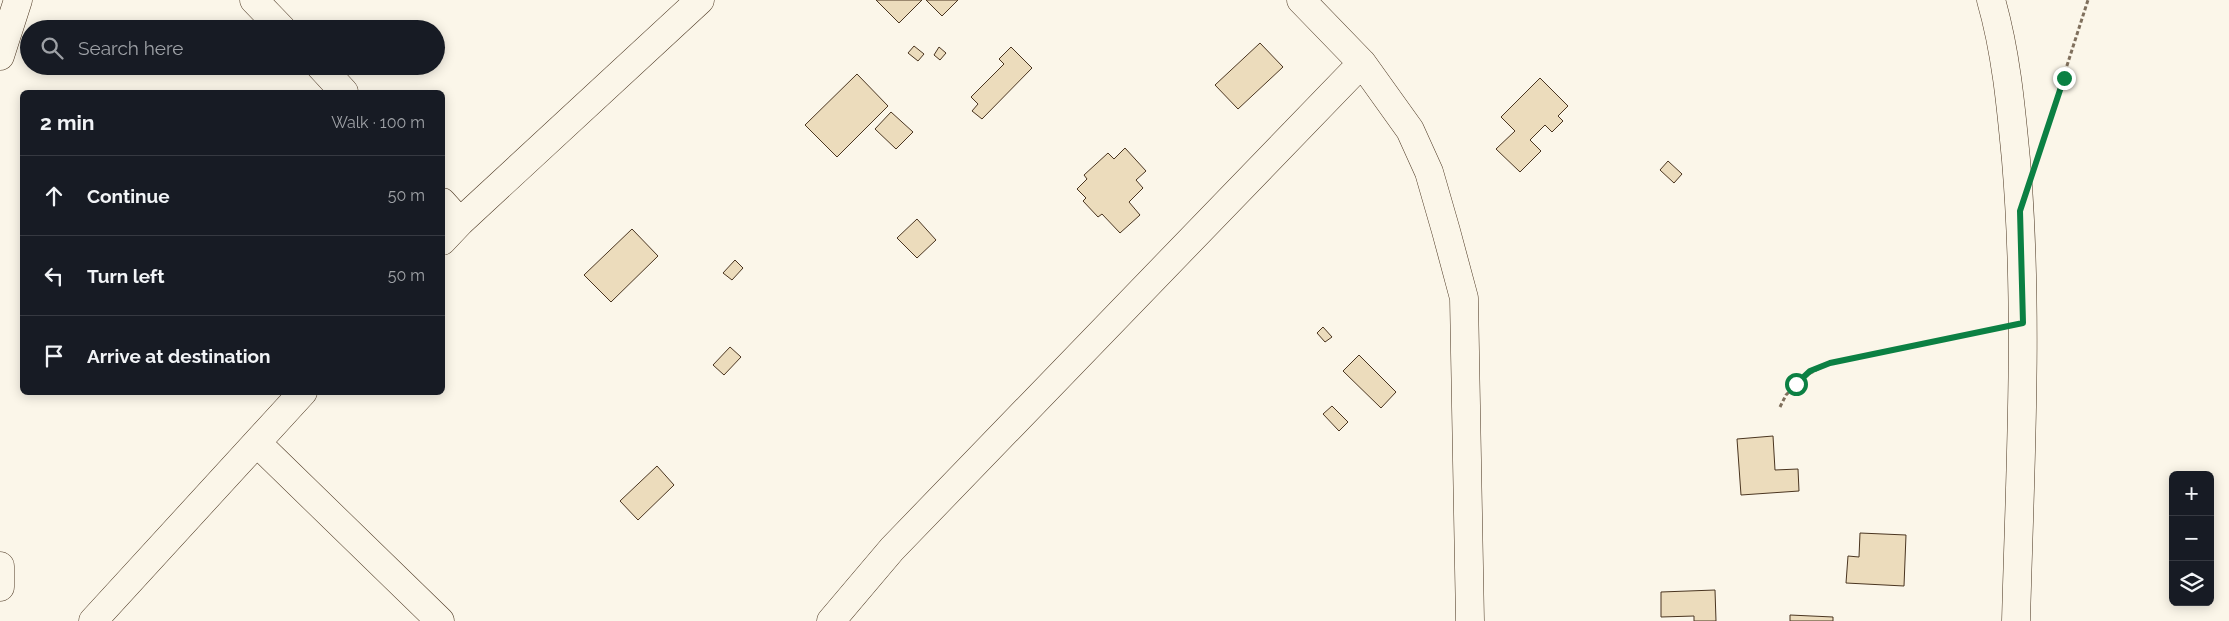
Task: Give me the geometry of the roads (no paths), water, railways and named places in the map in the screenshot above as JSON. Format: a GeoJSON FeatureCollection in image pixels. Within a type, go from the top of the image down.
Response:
{"type":"FeatureCollection","features":[{"type":"Feature","properties":{"kind":"street"},"geometry":{"type":"LineString","coordinates":[[0,56],[18,0]]}},
{"type":"Feature","properties":{"kind":"street"},"geometry":{"type":"LineString","coordinates":[[254,0],[273,20]]}},
{"type":"Feature","properties":{"kind":"street"},"geometry":{"type":"LineString","coordinates":[[448,222],[700,0]]}},
{"type":"Feature","properties":{"kind":"street"},"geometry":{"type":"LineString","coordinates":[[1301,0],[1362,63],[1410,130],[1429,172],[1464,298],[1470,621]]}},
{"type":"Feature","properties":{"kind":"street"},"geometry":{"type":"LineString","coordinates":[[1991,0],[2000,32],[2013,133],[2020,211],[2023,323],[2016,621]]}},
{"type":"Feature","properties":{"kind":"street"},"geometry":{"type":"LineString","coordinates":[[831,621],[892,549],[1362,63]]}},
{"type":"Feature","properties":{"kind":"street"},"geometry":{"type":"LineString","coordinates":[[328,75],[342,90]]}},
{"type":"Feature","properties":{"kind":"street"},"geometry":{"type":"LineString","coordinates":[[93,621],[300,395]]}},
{"type":"Feature","properties":{"kind":"street"},"geometry":{"type":"LineString","coordinates":[[257,443],[440,621]]}},
{"type":"Feature","properties":{"kind":"street"},"geometry":{"type":"LineString","coordinates":[[0,566],[0,587]]}}]}
